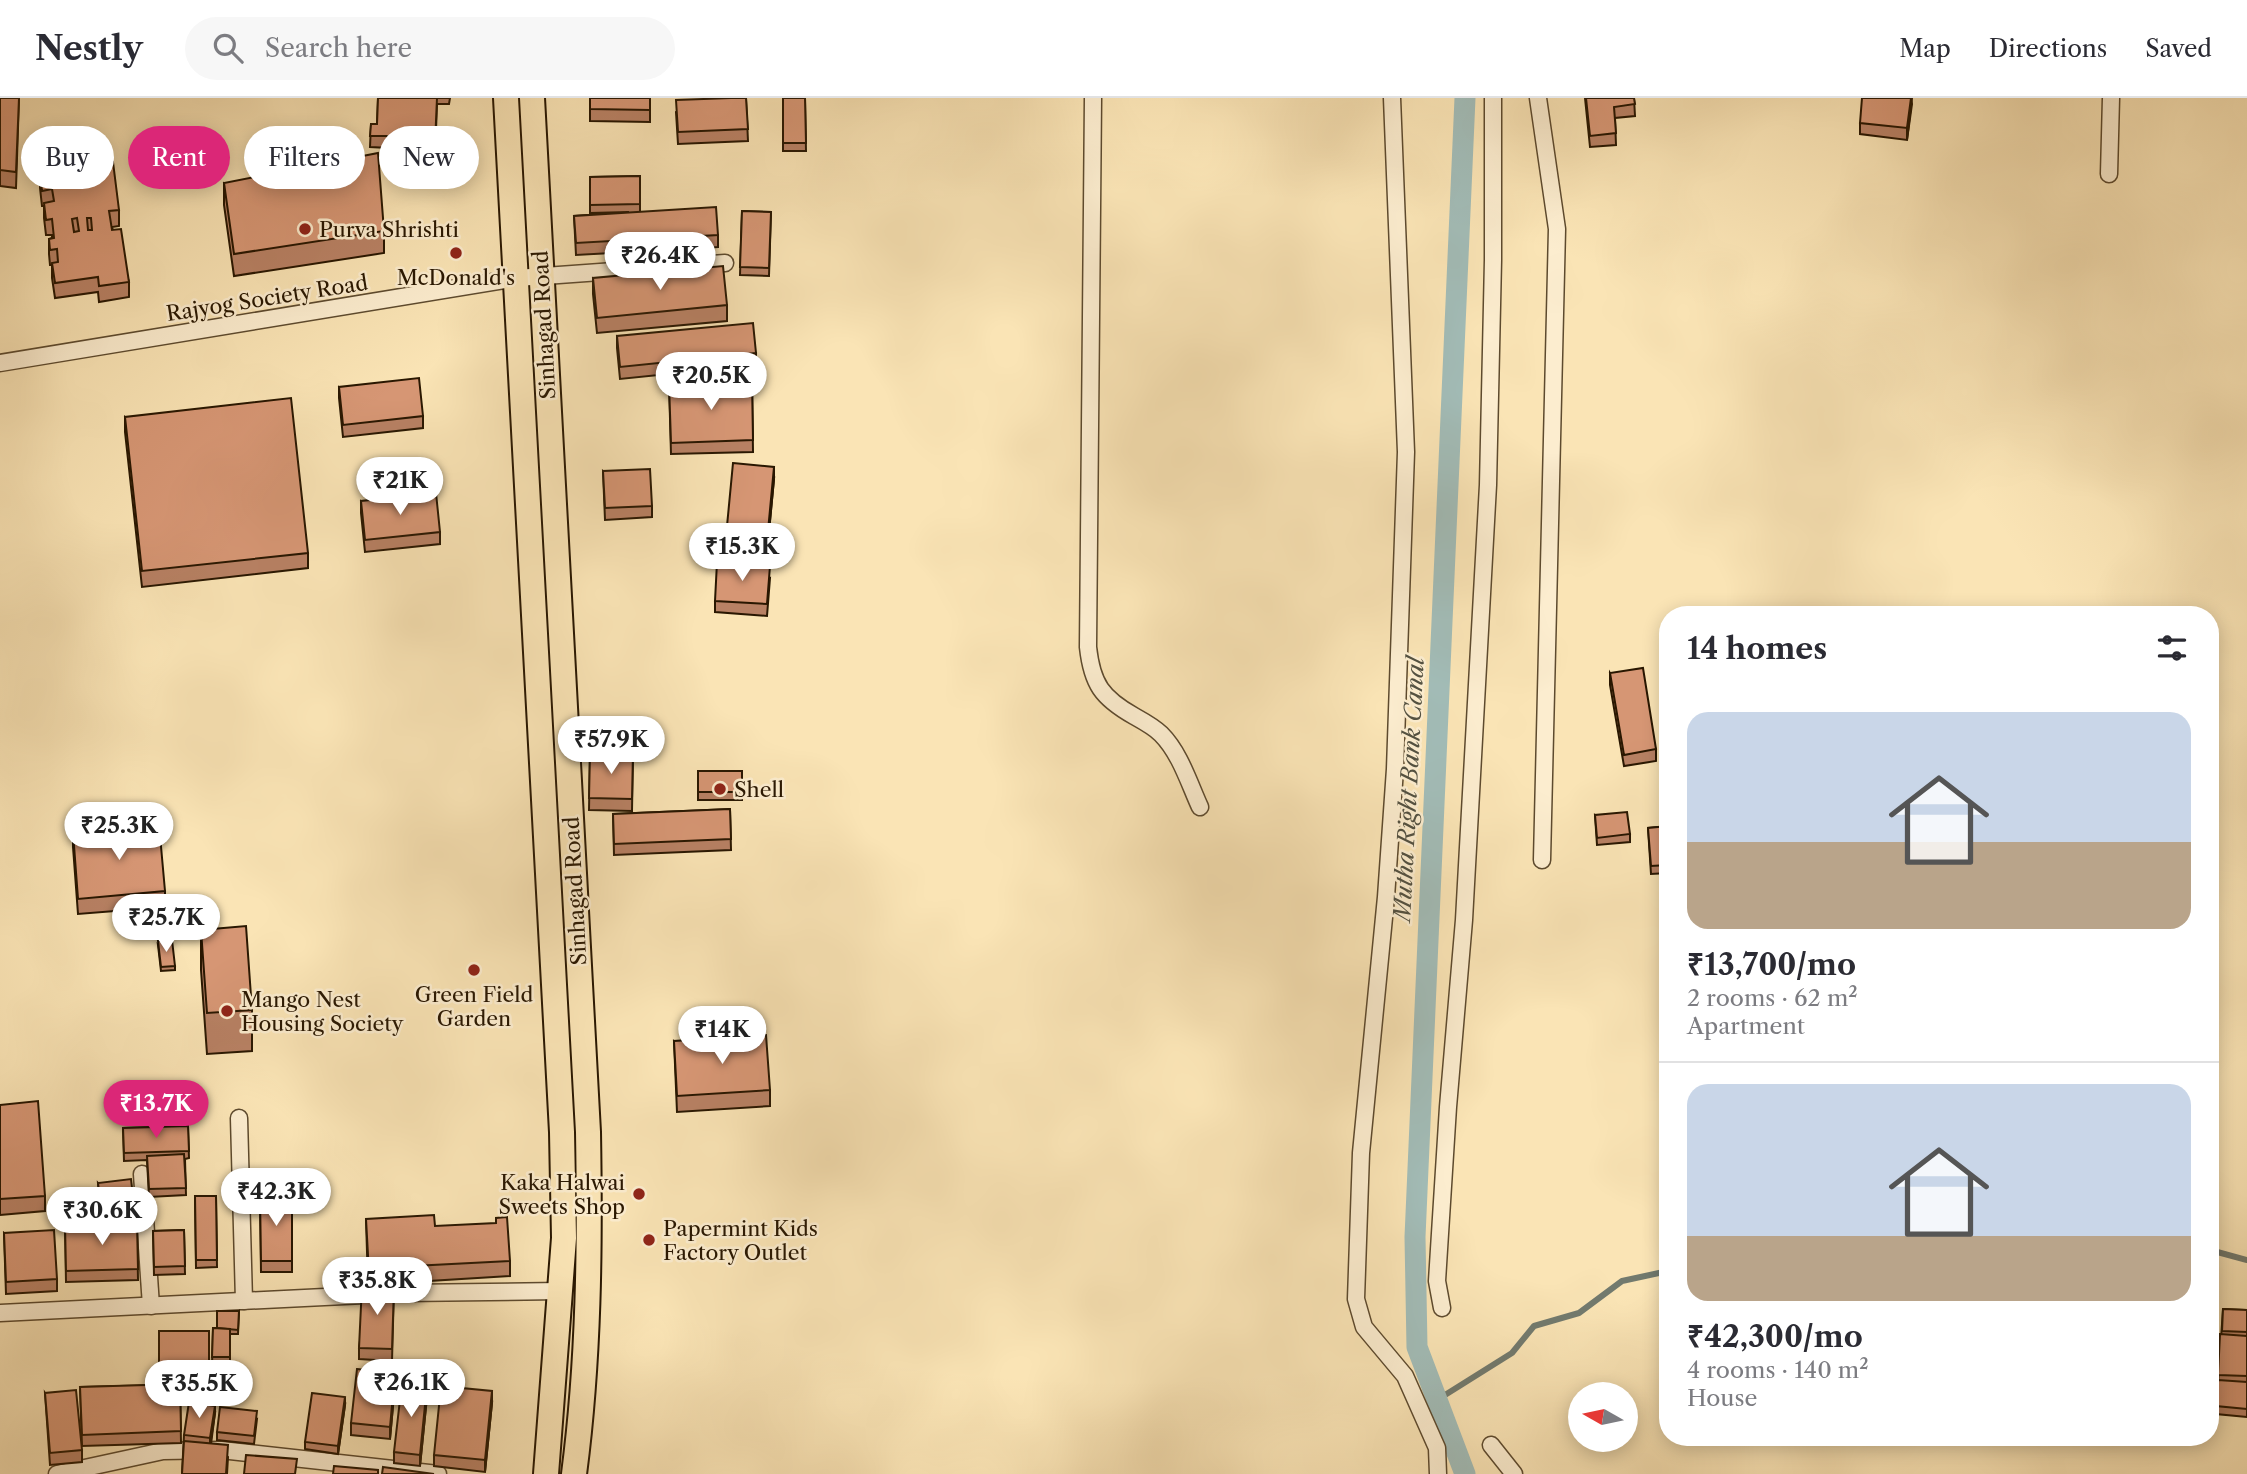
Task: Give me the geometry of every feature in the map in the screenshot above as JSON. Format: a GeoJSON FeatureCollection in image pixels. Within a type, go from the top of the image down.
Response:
{"type":"FeatureCollection","features":[{"type":"Feature","properties":{"kind":"main road","name":"Sinhagad Road"},"geometry":{"type":"LineString","coordinates":[[506,98],[529,277],[559,605],[588,1132],[590,1238],[587,1330],[581,1423],[574,1474]]}},
{"type":"Feature","properties":{"kind":"main road","name":"Sinhagad Road"},"geometry":{"type":"LineString","coordinates":[[531,98],[529,277],[534,606],[562,1132],[564,1238],[546,1474]]}},
{"type":"Feature","properties":{"kind":"main road"},"geometry":{"type":"LineString","coordinates":[[534,606],[559,605]]}},
{"type":"Feature","properties":{"kind":"main road"},"geometry":{"type":"LineString","coordinates":[[562,1132],[588,1132]]}},
{"type":"Feature","properties":{"kind":"street"},"geometry":{"type":"LineString","coordinates":[[1093,98],[1088,634],[1090,665],[1096,684],[1108,699],[1159,732],[1171,745],[1200,807]]}},
{"type":"Feature","properties":{"kind":"street"},"geometry":{"type":"LineString","coordinates":[[1392,98],[1406,452],[1395,769],[1386,897],[1361,1153],[1356,1299],[1364,1327],[1405,1376],[1437,1448],[1438,1474]]}},
{"type":"Feature","properties":{"kind":"street"},"geometry":{"type":"LineString","coordinates":[[1441,1308],[1437,1281],[1465,907],[1488,485],[1493,98]]}},
{"type":"Feature","properties":{"kind":"street"},"geometry":{"type":"LineString","coordinates":[[1538,98],[1557,229],[1542,860]]}},
{"type":"Feature","properties":{"kind":"street"},"geometry":{"type":"LineString","coordinates":[[2109,174],[2110,98]]}},
{"type":"Feature","properties":{"kind":"street","name":"Rajyog Society Road"},"geometry":{"type":"LineString","coordinates":[[0,363],[529,277],[725,263]]}},
{"type":"Feature","properties":{"kind":"street"},"geometry":{"type":"LineString","coordinates":[[239,1118],[244,1301]]}},
{"type":"Feature","properties":{"kind":"street"},"geometry":{"type":"LineString","coordinates":[[142,1174],[150,1306]]}},
{"type":"Feature","properties":{"kind":"street"},"geometry":{"type":"LineString","coordinates":[[0,1313],[405,1293],[560,1291]]}},
{"type":"Feature","properties":{"kind":"street"},"geometry":{"type":"LineString","coordinates":[[1491,1445],[1514,1474]]}},
{"type":"Feature","properties":{"kind":"street"},"geometry":{"type":"LineString","coordinates":[[57,1474],[163,1451],[221,1450],[438,1474]]}},
{"type":"Feature","properties":{"kind":"building"},"geometry":{"type":"Polygon","coordinates":[[[0,98],[19,98],[16,172],[0,170],[0,98]]]}},
{"type":"Feature","properties":{"kind":"building"},"geometry":{"type":"Polygon","coordinates":[[[378,98],[437,98],[436,126],[379,126],[379,136],[370,136],[371,124],[377,124],[378,98]]]}},
{"type":"Feature","properties":{"kind":"building"},"geometry":{"type":"Polygon","coordinates":[[[590,98],[650,98],[650,110],[590,109],[590,98]]]}},
{"type":"Feature","properties":{"kind":"building"},"geometry":{"type":"Polygon","coordinates":[[[746,98],[748,129],[678,132],[676,100],[746,98]]]}},
{"type":"Feature","properties":{"kind":"building"},"geometry":{"type":"Polygon","coordinates":[[[783,98],[805,98],[806,143],[783,143],[783,98]]]}},
{"type":"Feature","properties":{"kind":"building"},"geometry":{"type":"Polygon","coordinates":[[[1586,98],[1634,98],[1635,104],[1614,107],[1616,133],[1590,136],[1586,98]]]}},
{"type":"Feature","properties":{"kind":"building"},"geometry":{"type":"Polygon","coordinates":[[[1862,98],[1911,98],[1907,128],[1860,123],[1862,98]]]}},
{"type":"Feature","properties":{"kind":"building","name":"Purva Shrishti"},"geometry":{"type":"Polygon","coordinates":[[[378,153],[384,231],[234,254],[225,189],[230,189],[230,182],[244,179],[244,189],[365,189],[365,156],[378,153]]]}},
{"type":"Feature","properties":{"kind":"building"},"geometry":{"type":"Polygon","coordinates":[[[114,170],[119,210],[109,211],[112,230],[121,229],[129,282],[99,286],[98,277],[55,283],[52,263],[58,262],[57,249],[50,250],[49,239],[54,238],[52,219],[46,220],[44,203],[54,201],[52,189],[114,189],[114,170]],[[77,218],[72,219],[74,232],[79,231],[77,218]],[[87,218],[88,230],[92,230],[91,218],[87,218]]]}},
{"type":"Feature","properties":{"kind":"building"},"geometry":{"type":"Polygon","coordinates":[[[640,176],[640,204],[590,205],[590,177],[640,176]]]}},
{"type":"Feature","properties":{"kind":"building"},"geometry":{"type":"Polygon","coordinates":[[[716,207],[718,235],[576,243],[574,216],[716,207]]]}},
{"type":"Feature","properties":{"kind":"building"},"geometry":{"type":"Polygon","coordinates":[[[742,211],[771,212],[769,268],[740,267],[742,211]]]}},
{"type":"Feature","properties":{"kind":"building"},"geometry":{"type":"Polygon","coordinates":[[[723,266],[727,305],[597,318],[593,278],[723,266]]]}},
{"type":"Feature","properties":{"kind":"building"},"geometry":{"type":"Polygon","coordinates":[[[753,323],[756,353],[620,367],[617,336],[753,323]]]}},
{"type":"Feature","properties":{"kind":"building"},"geometry":{"type":"Polygon","coordinates":[[[419,378],[423,416],[343,425],[339,387],[419,378]]]}},
{"type":"Feature","properties":{"kind":"building"},"geometry":{"type":"Polygon","coordinates":[[[752,381],[753,440],[671,443],[669,383],[752,381]]]}},
{"type":"Feature","properties":{"kind":"building"},"geometry":{"type":"Polygon","coordinates":[[[291,398],[308,553],[142,571],[125,417],[291,398]]]}},
{"type":"Feature","properties":{"kind":"building"},"geometry":{"type":"Polygon","coordinates":[[[733,463],[774,467],[768,531],[727,526],[733,463]]]}},
{"type":"Feature","properties":{"kind":"building"},"geometry":{"type":"Polygon","coordinates":[[[650,469],[652,506],[605,508],[603,471],[650,469]]]}},
{"type":"Feature","properties":{"kind":"building"},"geometry":{"type":"Polygon","coordinates":[[[436,493],[440,532],[365,540],[361,501],[436,493]]]}},
{"type":"Feature","properties":{"kind":"building"},"geometry":{"type":"Polygon","coordinates":[[[717,562],[770,566],[767,604],[715,601],[717,562]]]}},
{"type":"Feature","properties":{"kind":"building"},"geometry":{"type":"Polygon","coordinates":[[[1643,668],[1656,749],[1624,755],[1610,673],[1643,668]]]}},
{"type":"Feature","properties":{"kind":"building"},"geometry":{"type":"Polygon","coordinates":[[[590,753],[633,753],[632,799],[589,798],[590,753]]]}},
{"type":"Feature","properties":{"kind":"building","name":"Shell"},"geometry":{"type":"Polygon","coordinates":[[[698,771],[742,771],[742,792],[698,792],[698,771]]]}},
{"type":"Feature","properties":{"kind":"building"},"geometry":{"type":"Polygon","coordinates":[[[730,809],[731,839],[614,844],[613,814],[730,809]]]}},
{"type":"Feature","properties":{"kind":"building"},"geometry":{"type":"Polygon","coordinates":[[[1627,812],[1630,834],[1597,838],[1595,815],[1627,812]]]}},
{"type":"Feature","properties":{"kind":"building"},"geometry":{"type":"Polygon","coordinates":[[[159,824],[165,891],[78,899],[73,832],[159,824]]]}},
{"type":"Feature","properties":{"kind":"building"},"geometry":{"type":"Polygon","coordinates":[[[1659,827],[1659,866],[1651,866],[1648,828],[1659,827]]]}},
{"type":"Feature","properties":{"kind":"building"},"geometry":{"type":"Polygon","coordinates":[[[246,926],[252,1010],[207,1013],[201,930],[246,926]]]}},
{"type":"Feature","properties":{"kind":"building"},"geometry":{"type":"Polygon","coordinates":[[[172,940],[175,966],[161,967],[158,941],[172,940]]]}},
{"type":"Feature","properties":{"kind":"building"},"geometry":{"type":"Polygon","coordinates":[[[766,1035],[770,1090],[677,1096],[674,1041],[766,1035]]]}},
{"type":"Feature","properties":{"kind":"building"},"geometry":{"type":"Polygon","coordinates":[[[38,1101],[45,1196],[0,1199],[0,1105],[38,1101]]]}},
{"type":"Feature","properties":{"kind":"building"},"geometry":{"type":"Polygon","coordinates":[[[188,1126],[189,1151],[124,1153],[123,1128],[188,1126]]]}},
{"type":"Feature","properties":{"kind":"building"},"geometry":{"type":"Polygon","coordinates":[[[184,1154],[186,1188],[149,1189],[147,1156],[184,1154]]]}},
{"type":"Feature","properties":{"kind":"building"},"geometry":{"type":"Polygon","coordinates":[[[131,1179],[136,1222],[103,1224],[98,1183],[131,1179]]]}},
{"type":"Feature","properties":{"kind":"building"},"geometry":{"type":"Polygon","coordinates":[[[195,1196],[216,1196],[217,1260],[196,1260],[195,1196]]]}},
{"type":"Feature","properties":{"kind":"building"},"geometry":{"type":"Polygon","coordinates":[[[260,1196],[292,1196],[292,1261],[261,1261],[260,1196]]]}},
{"type":"Feature","properties":{"kind":"building"},"geometry":{"type":"Polygon","coordinates":[[[434,1215],[435,1226],[496,1223],[496,1218],[507,1217],[510,1261],[413,1266],[413,1270],[369,1273],[366,1219],[434,1215]]]}},
{"type":"Feature","properties":{"kind":"building"},"geometry":{"type":"Polygon","coordinates":[[[137,1223],[138,1269],[66,1271],[65,1225],[137,1223]]]}},
{"type":"Feature","properties":{"kind":"building"},"geometry":{"type":"Polygon","coordinates":[[[54,1230],[57,1279],[6,1282],[4,1233],[54,1230]]]}},
{"type":"Feature","properties":{"kind":"building"},"geometry":{"type":"Polygon","coordinates":[[[184,1230],[185,1266],[154,1267],[153,1231],[184,1230]]]}},
{"type":"Feature","properties":{"kind":"building"},"geometry":{"type":"Polygon","coordinates":[[[362,1285],[394,1287],[392,1349],[359,1348],[362,1285]]]}},
{"type":"Feature","properties":{"kind":"building"},"geometry":{"type":"Polygon","coordinates":[[[2223,1309],[2247,1310],[2247,1332],[2222,1331],[2223,1309]]]}},
{"type":"Feature","properties":{"kind":"building"},"geometry":{"type":"Polygon","coordinates":[[[217,1311],[239,1311],[238,1330],[217,1328],[217,1311]]]}},
{"type":"Feature","properties":{"kind":"building"},"geometry":{"type":"Polygon","coordinates":[[[213,1328],[230,1329],[230,1357],[212,1357],[213,1328]]]}},
{"type":"Feature","properties":{"kind":"building"},"geometry":{"type":"Polygon","coordinates":[[[159,1331],[209,1331],[209,1370],[174,1369],[174,1376],[159,1376],[159,1331]]]}},
{"type":"Feature","properties":{"kind":"building"},"geometry":{"type":"Polygon","coordinates":[[[2220,1334],[2247,1336],[2247,1376],[2219,1375],[2220,1334]]]}},
{"type":"Feature","properties":{"kind":"building"},"geometry":{"type":"Polygon","coordinates":[[[357,1369],[395,1373],[390,1427],[351,1423],[357,1369]]]}},
{"type":"Feature","properties":{"kind":"building"},"geometry":{"type":"Polygon","coordinates":[[[2219,1380],[2247,1382],[2247,1409],[2219,1406],[2219,1380]]]}},
{"type":"Feature","properties":{"kind":"building"},"geometry":{"type":"Polygon","coordinates":[[[402,1382],[427,1385],[420,1455],[394,1452],[402,1382]]]}},
{"type":"Feature","properties":{"kind":"building"},"geometry":{"type":"Polygon","coordinates":[[[180,1384],[181,1431],[82,1435],[80,1387],[180,1384]]]}},
{"type":"Feature","properties":{"kind":"building"},"geometry":{"type":"Polygon","coordinates":[[[441,1386],[492,1391],[485,1460],[434,1455],[441,1386]]]}},
{"type":"Feature","properties":{"kind":"building"},"geometry":{"type":"Polygon","coordinates":[[[76,1390],[82,1450],[50,1453],[45,1393],[76,1390]]]}},
{"type":"Feature","properties":{"kind":"building"},"geometry":{"type":"Polygon","coordinates":[[[312,1393],[345,1397],[338,1446],[305,1442],[312,1393]]]}},
{"type":"Feature","properties":{"kind":"building"},"geometry":{"type":"Polygon","coordinates":[[[189,1402],[215,1406],[210,1438],[184,1435],[189,1402]]]}},
{"type":"Feature","properties":{"kind":"building"},"geometry":{"type":"Polygon","coordinates":[[[220,1407],[257,1411],[254,1436],[217,1432],[220,1407]]]}},
{"type":"Feature","properties":{"kind":"building"},"geometry":{"type":"Polygon","coordinates":[[[184,1441],[228,1445],[226,1474],[182,1474],[184,1441]]]}},
{"type":"Feature","properties":{"kind":"building"},"geometry":{"type":"Polygon","coordinates":[[[246,1455],[297,1459],[295,1474],[244,1474],[246,1455]]]}},
{"type":"Feature","properties":{"kind":"building"},"geometry":{"type":"Polygon","coordinates":[[[334,1466],[378,1470],[378,1474],[333,1474],[334,1466]]]}},
{"type":"Feature","properties":{"kind":"building"},"geometry":{"type":"Polygon","coordinates":[[[383,1467],[434,1474],[382,1474],[383,1467]]]}},
{"type":"Feature","properties":{"kind":"waterway","name":"Mutha Right Bank Canal"},"geometry":{"type":"LineString","coordinates":[[1465,98],[1415,1237],[1417,1347],[1465,1474]]}},
{"type":"Feature","properties":{"kind":"waterway"},"geometry":{"type":"LineString","coordinates":[[2219,1252],[2247,1260]]}},
{"type":"Feature","properties":{"kind":"waterway"},"geometry":{"type":"LineString","coordinates":[[1437,1400],[1512,1353],[1534,1326],[1579,1313],[1622,1281],[1659,1273]]}},
{"type":"Feature","properties":{"kind":"place","name":"Purva Shrishti"},"geometry":{"type":"Point","coordinates":[305,229]}},
{"type":"Feature","properties":{"kind":"place","name":"McDonald's"},"geometry":{"type":"Point","coordinates":[456,253]}},
{"type":"Feature","properties":{"kind":"place","name":"Shell"},"geometry":{"type":"Point","coordinates":[720,789]}},
{"type":"Feature","properties":{"kind":"place","name":"Green Field Garden"},"geometry":{"type":"Point","coordinates":[474,970]}},
{"type":"Feature","properties":{"kind":"place","name":"Mango Nest Housing Society"},"geometry":{"type":"Point","coordinates":[227,1011]}},
{"type":"Feature","properties":{"kind":"place","name":"Kaka Halwai Sweets Shop"},"geometry":{"type":"Point","coordinates":[639,1194]}},
{"type":"Feature","properties":{"kind":"place","name":"Papermint Kids Factory Outlet"},"geometry":{"type":"Point","coordinates":[649,1240]}}]}
